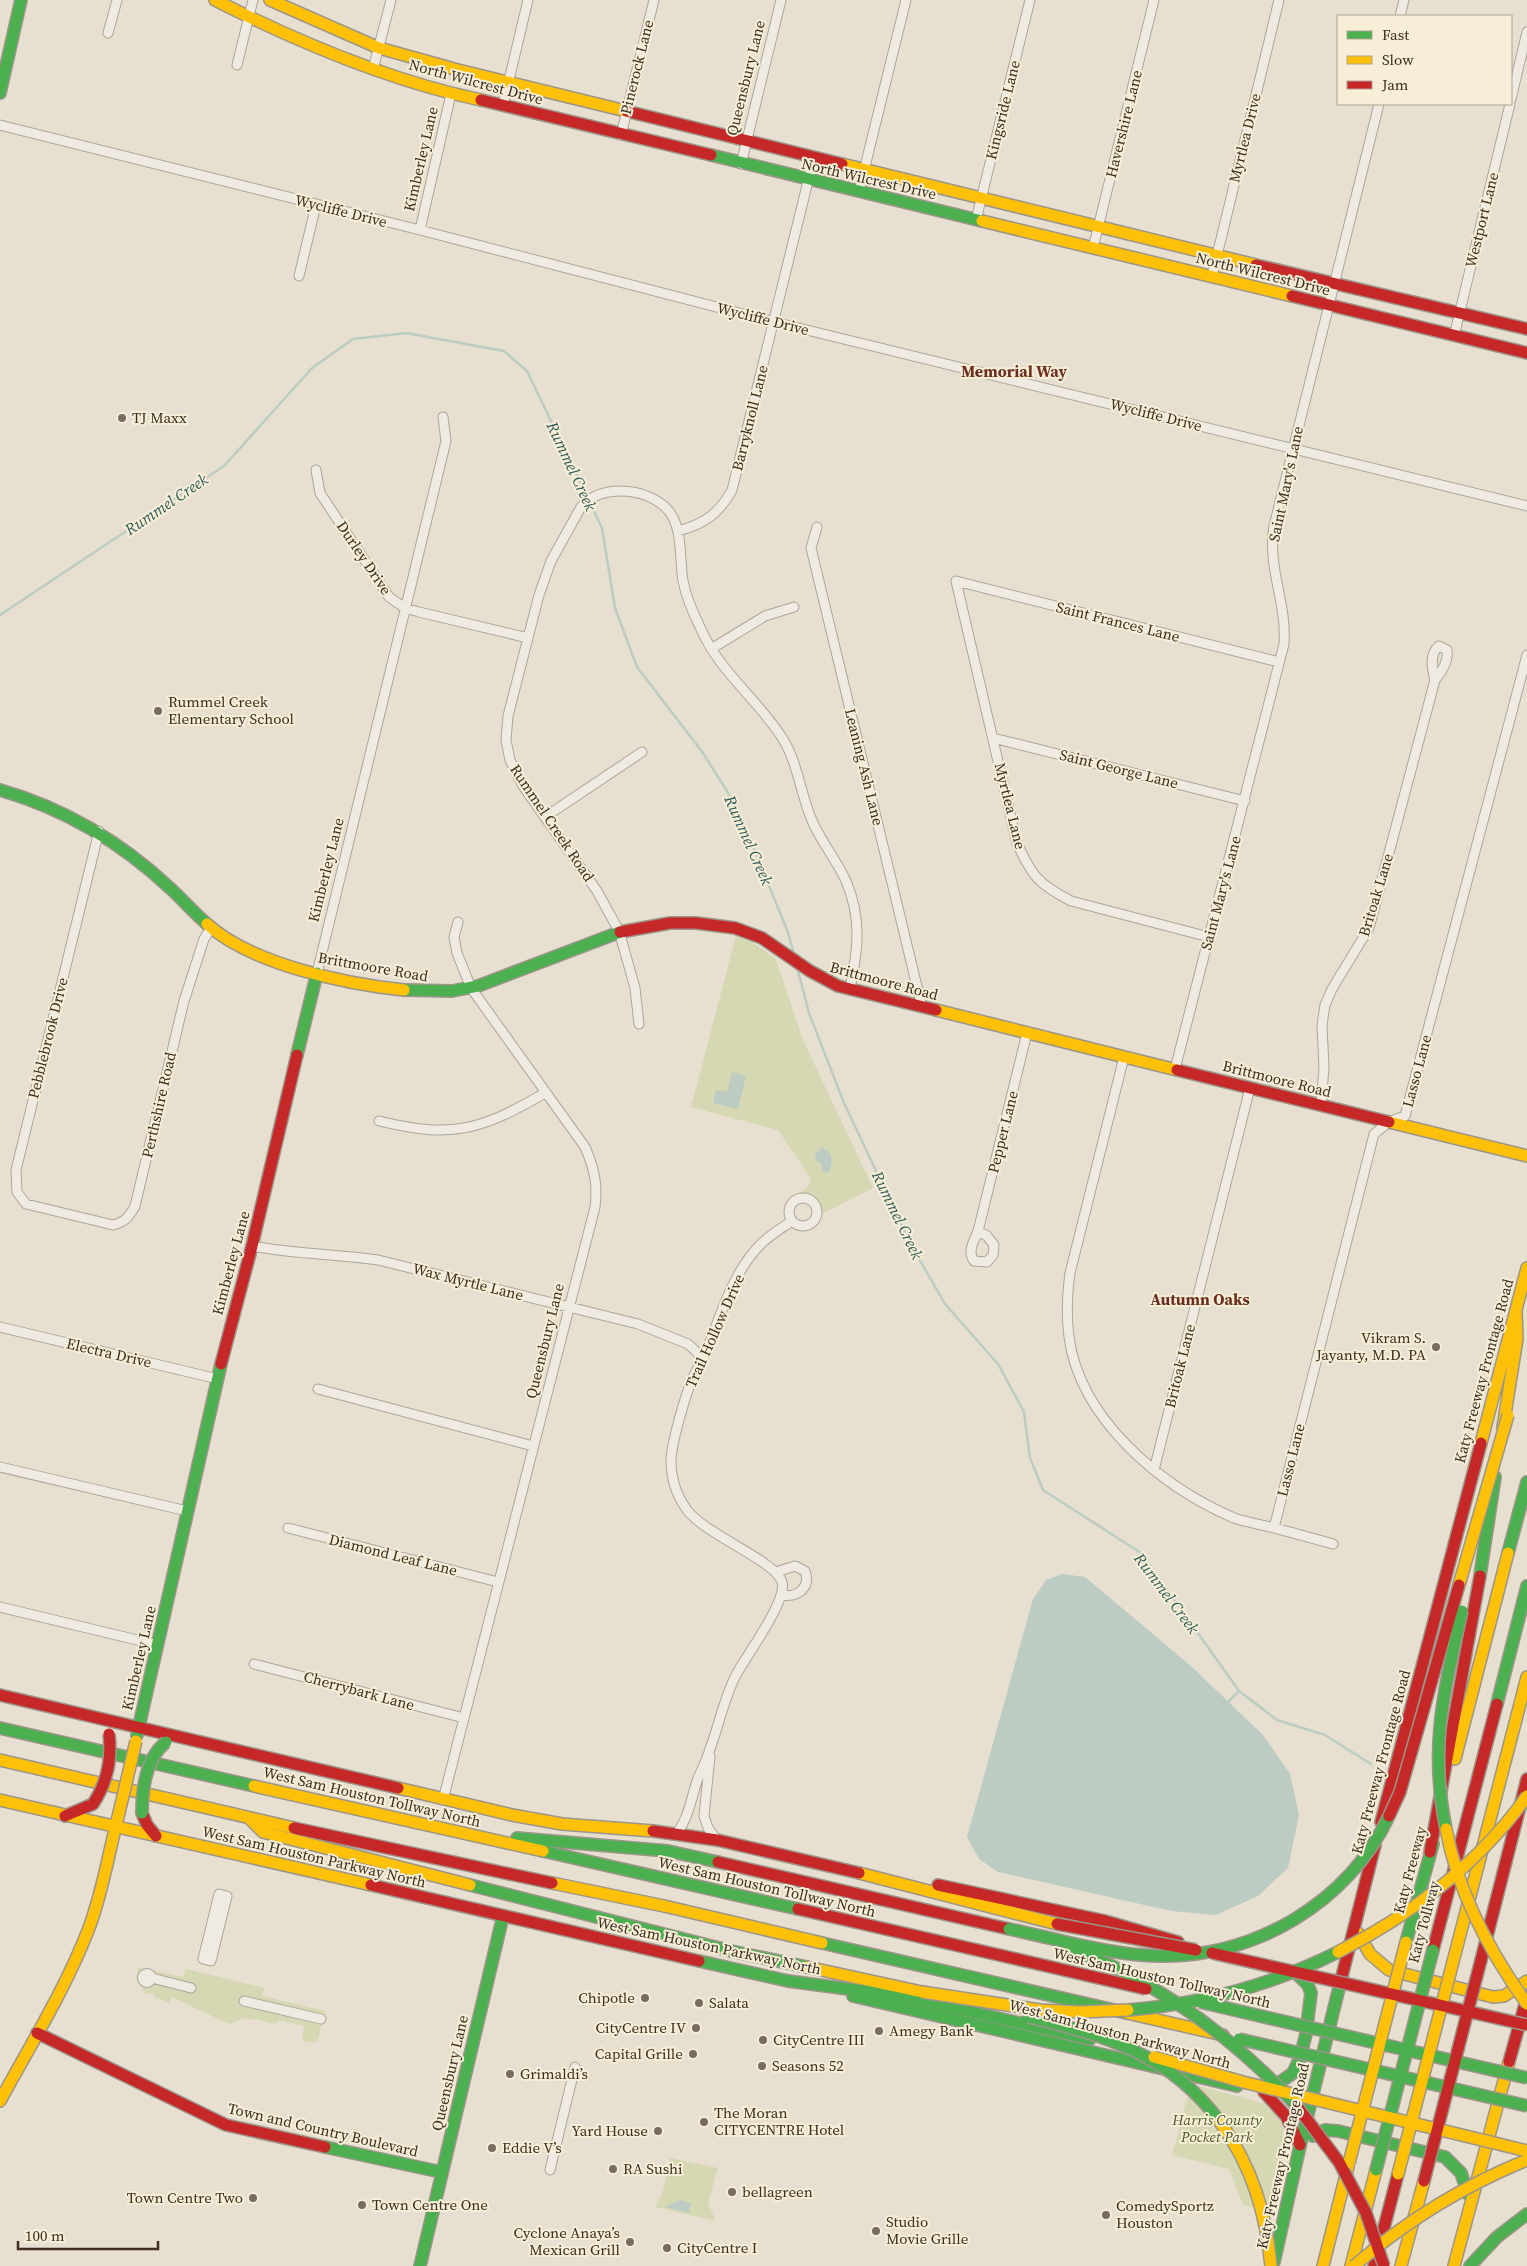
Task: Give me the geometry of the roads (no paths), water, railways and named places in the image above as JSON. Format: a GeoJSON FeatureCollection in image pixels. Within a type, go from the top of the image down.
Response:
{"type":"FeatureCollection","features":[{"type":"Feature","properties":{"kind":"main road"},"geometry":{"type":"LineString","coordinates":[[0,93],[21,0]]}},
{"type":"Feature","properties":{"kind":"main road","name":"North Wilcrest Drive"},"geometry":{"type":"LineString","coordinates":[[215,0],[249,17],[373,69],[451,94],[1212,276],[1329,307],[1527,353]]}},
{"type":"Feature","properties":{"kind":"main road","name":"North Wilcrest Drive"},"geometry":{"type":"LineString","coordinates":[[270,0],[379,48],[509,82],[1217,256],[1527,329]]}},
{"type":"Feature","properties":{"kind":"main road","name":"Brittmoore Road"},"geometry":{"type":"LineString","coordinates":[[0,790],[56,807],[98,831],[168,885],[211,928],[266,958],[317,973],[419,993],[471,988],[619,931],[662,922],[726,927],[754,934],[766,940],[819,978],[850,988],[1527,1156]]}},
{"type":"Feature","properties":{"kind":"main road","name":"Kimberley Lane"},"geometry":{"type":"LineString","coordinates":[[0,2101],[68,1976],[89,1927],[108,1862],[228,1334],[252,1246],[317,973]]}},
{"type":"Feature","properties":{"kind":"main road","name":"Katy Freeway Frontage Road"},"geometry":{"type":"LineString","coordinates":[[1272,2266],[1355,1924],[1527,1268]]}},
{"type":"Feature","properties":{"kind":"main road"},"geometry":{"type":"LineString","coordinates":[[1430,1852],[1453,1718],[1475,1610],[1517,1339],[1516,1310]]}},
{"type":"Feature","properties":{"kind":"main road"},"geometry":{"type":"LineString","coordinates":[[377,1814],[515,1837],[668,1851],[1009,1929],[1125,1952],[1160,1956],[1197,1955],[1240,1945],[1276,1932],[1319,1904],[1346,1880],[1376,1842],[1400,1792],[1508,1415],[1527,1342]]}},
{"type":"Feature","properties":{"kind":"main road"},"geometry":{"type":"LineString","coordinates":[[1508,1415],[1446,1682],[1438,1733],[1438,1767],[1443,1820],[1461,1884],[1494,1954],[1527,2004]]}},
{"type":"Feature","properties":{"kind":"main road","name":"Katy Freeway"},"geometry":{"type":"LineString","coordinates":[[1323,2266],[1527,1482]]}},
{"type":"Feature","properties":{"kind":"main road","name":"Katy Tollway"},"geometry":{"type":"LineString","coordinates":[[1352,2266],[1527,1586]]}},
{"type":"Feature","properties":{"kind":"main road"},"geometry":{"type":"LineString","coordinates":[[1374,2266],[1527,1677]]}},
{"type":"Feature","properties":{"kind":"main road"},"geometry":{"type":"LineString","coordinates":[[0,1695],[443,1800],[562,1824],[677,1833],[717,1840],[878,1877],[1057,1924],[1237,1958],[1524,2026]]}},
{"type":"Feature","properties":{"kind":"main road"},"geometry":{"type":"LineString","coordinates":[[65,1816],[93,1804],[101,1793],[112,1746],[109,1734],[97,1719]]}},
{"type":"Feature","properties":{"kind":"main road","name":"West Sam Houston Tollway North"},"geometry":{"type":"LineString","coordinates":[[0,1728],[1038,1964],[1527,2078]]}},
{"type":"Feature","properties":{"kind":"main road"},"geometry":{"type":"LineString","coordinates":[[156,1836],[147,1825],[142,1813],[142,1802],[155,1750],[166,1742],[182,1739]]}},
{"type":"Feature","properties":{"kind":"main road"},"geometry":{"type":"LineString","coordinates":[[0,1760],[422,1858],[664,1906],[1527,2106]]}},
{"type":"Feature","properties":{"kind":"main road"},"geometry":{"type":"LineString","coordinates":[[1402,2266],[1527,1780]]}},
{"type":"Feature","properties":{"kind":"main road"},"geometry":{"type":"LineString","coordinates":[[922,1992],[1034,2010],[1087,2012],[1163,2007],[1253,1988],[1325,1960],[1395,1920],[1431,1894],[1468,1863],[1497,1834],[1527,1797]]}},
{"type":"Feature","properties":{"kind":"main road"},"geometry":{"type":"LineString","coordinates":[[1510,1847],[1527,1797]]}},
{"type":"Feature","properties":{"kind":"main road","name":"West Sam Houston Parkway North"},"geometry":{"type":"LineString","coordinates":[[0,1800],[115,1828],[788,1981],[901,1996],[1104,2042],[1244,2082],[1527,2153]]}},
{"type":"Feature","properties":{"kind":"main road"},"geometry":{"type":"LineString","coordinates":[[249,1818],[263,1832],[730,1951],[922,1992],[1103,2036],[1132,2048],[1173,2074],[1213,2112],[1242,2154],[1261,2201],[1268,2230],[1272,2266]]}},
{"type":"Feature","properties":{"kind":"main road"},"geometry":{"type":"LineString","coordinates":[[878,1877],[901,1877],[1105,1921],[1340,1986],[1524,2026]]}},
{"type":"Feature","properties":{"kind":"main road","name":"Queensbury Lane"},"geometry":{"type":"LineString","coordinates":[[420,2266],[503,1916]]}},
{"type":"Feature","properties":{"kind":"main road"},"geometry":{"type":"LineString","coordinates":[[1297,1974],[1318,1965],[1355,1924]]}},
{"type":"Feature","properties":{"kind":"main road"},"geometry":{"type":"LineString","coordinates":[[1355,1924],[1362,1946],[1375,1960],[1389,1970],[1493,1997],[1504,1996],[1527,1981]]}},
{"type":"Feature","properties":{"kind":"main road"},"geometry":{"type":"LineString","coordinates":[[1009,1929],[1080,1952],[1129,1974],[1190,2010],[1248,2057],[1297,2107],[1339,2164],[1371,2224],[1384,2266]]}},
{"type":"Feature","properties":{"kind":"main road"},"geometry":{"type":"LineString","coordinates":[[1264,2092],[1285,2081],[1294,2072],[1298,2063],[1312,2005],[1311,1993],[1307,1984],[1297,1974]]}},
{"type":"Feature","properties":{"kind":"main road"},"geometry":{"type":"LineString","coordinates":[[788,1981],[1527,2153]]}},
{"type":"Feature","properties":{"kind":"main road"},"geometry":{"type":"LineString","coordinates":[[1454,2266],[1487,2144],[1524,2026],[1527,1996]]}},
{"type":"Feature","properties":{"kind":"main road","name":"Town and Country Boulevard"},"geometry":{"type":"LineString","coordinates":[[37,2033],[226,2125],[441,2172]]}},
{"type":"Feature","properties":{"kind":"main road"},"geometry":{"type":"LineString","coordinates":[[1264,2092],[1286,2114],[1300,2146],[1320,2132],[1331,2130],[1445,2157],[1461,2173],[1469,2200],[1468,2214]]}},
{"type":"Feature","properties":{"kind":"main road"},"geometry":{"type":"LineString","coordinates":[[1468,2214],[1478,2191],[1493,2171],[1506,2162],[1527,2153]]}},
{"type":"Feature","properties":{"kind":"main road"},"geometry":{"type":"LineString","coordinates":[[1352,2266],[1395,2233],[1446,2199],[1527,2160]]}},
{"type":"Feature","properties":{"kind":"main road"},"geometry":{"type":"LineString","coordinates":[[1470,2266],[1497,2237],[1527,2214]]}},
{"type":"Feature","properties":{"kind":"street"},"geometry":{"type":"LineString","coordinates":[[108,33],[117,0]]}},
{"type":"Feature","properties":{"kind":"street"},"geometry":{"type":"LineString","coordinates":[[237,65],[253,0]]}},
{"type":"Feature","properties":{"kind":"street"},"geometry":{"type":"LineString","coordinates":[[373,69],[391,0]]}},
{"type":"Feature","properties":{"kind":"street"},"geometry":{"type":"LineString","coordinates":[[503,105],[528,0]]}},
{"type":"Feature","properties":{"kind":"street","name":"Pinerock Lane"},"geometry":{"type":"LineString","coordinates":[[621,135],[654,0]]}},
{"type":"Feature","properties":{"kind":"street","name":"Queensbury Lane"},"geometry":{"type":"LineString","coordinates":[[741,164],[781,0]]}},
{"type":"Feature","properties":{"kind":"street"},"geometry":{"type":"LineString","coordinates":[[859,191],[906,0]]}},
{"type":"Feature","properties":{"kind":"street","name":"Kingsride Lane"},"geometry":{"type":"LineString","coordinates":[[976,220],[1030,0]]}},
{"type":"Feature","properties":{"kind":"street","name":"Havershire Lane"},"geometry":{"type":"LineString","coordinates":[[1093,248],[1154,0]]}},
{"type":"Feature","properties":{"kind":"street","name":"Myrtlea Drive"},"geometry":{"type":"LineString","coordinates":[[1212,276],[1279,0]]}},
{"type":"Feature","properties":{"kind":"street"},"geometry":{"type":"LineString","coordinates":[[1400,15],[1404,0]]}},
{"type":"Feature","properties":{"kind":"street"},"geometry":{"type":"LineString","coordinates":[[1512,95],[1527,32]]}},
{"type":"Feature","properties":{"kind":"street","name":"Kimberley Lane"},"geometry":{"type":"LineString","coordinates":[[420,230],[451,94]]}},
{"type":"Feature","properties":{"kind":"street","name":"Saint Mary's Lane"},"geometry":{"type":"LineString","coordinates":[[1175,1069],[1284,644],[1286,624],[1274,571],[1272,541],[1379,105]]}},
{"type":"Feature","properties":{"kind":"street","name":"Westport Lane"},"geometry":{"type":"LineString","coordinates":[[1454,336],[1510,105]]}},
{"type":"Feature","properties":{"kind":"street","name":"Wycliffe Drive"},"geometry":{"type":"LineString","coordinates":[[0,125],[316,206],[420,230],[774,322],[1527,506]]}},
{"type":"Feature","properties":{"kind":"street","name":"Barryknoll Lane"},"geometry":{"type":"LineString","coordinates":[[678,531],[706,521],[716,513],[732,490],[814,157]]}},
{"type":"Feature","properties":{"kind":"street"},"geometry":{"type":"LineString","coordinates":[[298,276],[316,206]]}},
{"type":"Feature","properties":{"kind":"street","name":"Kimberley Lane"},"geometry":{"type":"LineString","coordinates":[[317,973],[446,441],[442,417]]}},
{"type":"Feature","properties":{"kind":"street","name":"Durley Drive"},"geometry":{"type":"LineString","coordinates":[[316,470],[320,493],[389,597],[405,608],[528,638]]}},
{"type":"Feature","properties":{"kind":"street","name":"Rummel Creek Road"},"geometry":{"type":"LineString","coordinates":[[639,1024],[634,988],[619,931],[597,891],[523,786],[510,760],[506,740],[508,716],[539,595],[551,561],[581,507],[598,494],[632,492],[650,496],[665,507],[678,531]]}},
{"type":"Feature","properties":{"kind":"street","name":"Leaning Ash Lane"},"geometry":{"type":"LineString","coordinates":[[817,527],[811,548],[922,1007]]}},
{"type":"Feature","properties":{"kind":"street"},"geometry":{"type":"LineString","coordinates":[[678,531],[684,582],[700,627],[711,649],[781,736],[791,754],[814,825],[846,881],[853,902],[858,950],[850,988]]}},
{"type":"Feature","properties":{"kind":"street","name":"Saint Frances Lane"},"geometry":{"type":"LineString","coordinates":[[956,581],[1279,662]]}},
{"type":"Feature","properties":{"kind":"street","name":"Myrtlea Lane"},"geometry":{"type":"LineString","coordinates":[[956,581],[1017,843],[1028,866],[1039,882],[1051,891],[1071,901],[1208,937]]}},
{"type":"Feature","properties":{"kind":"street"},"geometry":{"type":"LineString","coordinates":[[711,649],[765,616],[794,607]]}},
{"type":"Feature","properties":{"kind":"street","name":"Lasso Lane"},"geometry":{"type":"LineString","coordinates":[[1274,1528],[1374,1134],[1390,1122],[1405,1116],[1527,655]]}},
{"type":"Feature","properties":{"kind":"street","name":"Britoak Lane"},"geometry":{"type":"LineString","coordinates":[[1321,1105],[1324,1067],[1322,1025],[1325,1005],[1332,989],[1369,928],[1435,680]]}},
{"type":"Feature","properties":{"kind":"street","name":"Saint George Lane"},"geometry":{"type":"LineString","coordinates":[[993,738],[1245,801]]}},
{"type":"Feature","properties":{"kind":"street"},"geometry":{"type":"LineString","coordinates":[[546,817],[642,752]]}},
{"type":"Feature","properties":{"kind":"street","name":"Pebblebrook Drive"},"geometry":{"type":"LineString","coordinates":[[64,1213],[26,1204],[20,1199],[15,1181],[16,1170],[98,831]]}},
{"type":"Feature","properties":{"kind":"street","name":"Queensbury Lane"},"geometry":{"type":"LineString","coordinates":[[443,1800],[595,1207],[596,1178],[585,1147],[471,988],[457,953],[454,937],[458,922]]}},
{"type":"Feature","properties":{"kind":"street","name":"Perthshire Road"},"geometry":{"type":"LineString","coordinates":[[64,1213],[113,1225],[122,1223],[130,1217],[135,1206],[184,1001],[204,938],[211,928]]}},
{"type":"Feature","properties":{"kind":"street","name":"Pepper Lane"},"geometry":{"type":"LineString","coordinates":[[978,1231],[1027,1033]]}},
{"type":"Feature","properties":{"kind":"street"},"geometry":{"type":"LineString","coordinates":[[1124,1057],[1070,1273],[1066,1305],[1075,1364],[1087,1390],[1103,1416],[1135,1453],[1154,1470],[1194,1499],[1228,1515],[1333,1544]]}},
{"type":"Feature","properties":{"kind":"street","name":"Britoak Lane"},"geometry":{"type":"LineString","coordinates":[[1154,1470],[1250,1088]]}},
{"type":"Feature","properties":{"kind":"street"},"geometry":{"type":"LineString","coordinates":[[379,1121],[405,1127],[458,1130],[486,1123],[507,1115],[545,1093]]}},
{"type":"Feature","properties":{"kind":"street","name":"Trail Hollow Drive"},"geometry":{"type":"LineString","coordinates":[[776,1572],[709,1531],[695,1519],[686,1508],[677,1490],[672,1475],[671,1458],[691,1382],[703,1358],[723,1307],[741,1272],[762,1243],[792,1221]]}},
{"type":"Feature","properties":{"kind":"street","name":"Wax Myrtle Lane"},"geometry":{"type":"LineString","coordinates":[[252,1246],[289,1253],[348,1255],[378,1260],[638,1324],[688,1344],[703,1358]]}},
{"type":"Feature","properties":{"kind":"street","name":"Electra Drive"},"geometry":{"type":"LineString","coordinates":[[0,1327],[218,1379]]}},
{"type":"Feature","properties":{"kind":"street"},"geometry":{"type":"LineString","coordinates":[[318,1389],[533,1446]]}},
{"type":"Feature","properties":{"kind":"street"},"geometry":{"type":"LineString","coordinates":[[0,1467],[187,1511]]}},
{"type":"Feature","properties":{"kind":"street","name":"Diamond Leaf Lane"},"geometry":{"type":"LineString","coordinates":[[288,1528],[498,1582]]}},
{"type":"Feature","properties":{"kind":"street"},"geometry":{"type":"LineString","coordinates":[[677,1833],[686,1821],[698,1779],[710,1751],[735,1677],[780,1603],[782,1580],[776,1572],[795,1566],[805,1571],[807,1577],[806,1586],[800,1593],[793,1596],[782,1595]]}},
{"type":"Feature","properties":{"kind":"street"},"geometry":{"type":"LineString","coordinates":[[0,1606],[158,1645]]}},
{"type":"Feature","properties":{"kind":"street","name":"Cherrybark Lane"},"geometry":{"type":"LineString","coordinates":[[254,1664],[464,1718]]}},
{"type":"Feature","properties":{"kind":"street"},"geometry":{"type":"LineString","coordinates":[[710,1751],[709,1782],[704,1816],[708,1828],[717,1840]]}},
{"type":"Feature","properties":{"kind":"street"},"geometry":{"type":"LineString","coordinates":[[210,1948],[220,1909]]}},
{"type":"Feature","properties":{"kind":"street"},"geometry":{"type":"LineString","coordinates":[[143,1977],[191,1988]]}},
{"type":"Feature","properties":{"kind":"street"},"geometry":{"type":"LineString","coordinates":[[244,2000],[321,2019]]}},
{"type":"Feature","properties":{"kind":"street"},"geometry":{"type":"LineString","coordinates":[[550,2170],[575,2067]]}},
{"type":"Feature","properties":{"kind":"waterway","name":"Rummel Creek"},"geometry":{"type":"LineString","coordinates":[[0,615],[224,466],[312,368],[353,339],[406,333],[504,351],[527,371],[588,498]]}},
{"type":"Feature","properties":{"kind":"waterway","name":"Rummel Creek"},"geometry":{"type":"LineString","coordinates":[[590,503],[602,528],[615,608],[637,667],[703,753],[737,807],[787,930],[794,954]]}},
{"type":"Feature","properties":{"kind":"waterway","name":"Rummel Creek"},"geometry":{"type":"LineString","coordinates":[[797,967],[809,1013],[844,1103],[910,1243],[945,1304],[998,1364],[1024,1412],[1030,1458],[1043,1490],[1141,1553],[1239,1691],[1277,1720],[1325,1735],[1371,1764]]}},
{"type":"Feature","properties":{"kind":"waterway"},"geometry":{"type":"LineString","coordinates":[[1228,1702],[1239,1691]]}},
{"type":"Feature","properties":{"kind":"place","name":"TJ Maxx"},"geometry":{"type":"Point","coordinates":[122,418]}},
{"type":"Feature","properties":{"kind":"place","name":"Rummel Creek Elementary School"},"geometry":{"type":"Point","coordinates":[158,711]}},
{"type":"Feature","properties":{"kind":"place","name":"Vikram S. Jayanty, M.D. PA"},"geometry":{"type":"Point","coordinates":[1436,1347]}},
{"type":"Feature","properties":{"kind":"place","name":"Chipotle"},"geometry":{"type":"Point","coordinates":[645,1998]}},
{"type":"Feature","properties":{"kind":"place","name":"Salata"},"geometry":{"type":"Point","coordinates":[699,2003]}},
{"type":"Feature","properties":{"kind":"place","name":"CityCentre IV"},"geometry":{"type":"Point","coordinates":[696,2028]}},
{"type":"Feature","properties":{"kind":"place","name":"Amegy Bank"},"geometry":{"type":"Point","coordinates":[879,2031]}},
{"type":"Feature","properties":{"kind":"place","name":"CityCentre III"},"geometry":{"type":"Point","coordinates":[763,2040]}},
{"type":"Feature","properties":{"kind":"place","name":"Capital Grille"},"geometry":{"type":"Point","coordinates":[693,2054]}},
{"type":"Feature","properties":{"kind":"place","name":"Seasons 52"},"geometry":{"type":"Point","coordinates":[762,2066]}},
{"type":"Feature","properties":{"kind":"place","name":"Grimaldi’s"},"geometry":{"type":"Point","coordinates":[510,2074]}},
{"type":"Feature","properties":{"kind":"place","name":"The Moran CITYCENTRE Hotel"},"geometry":{"type":"Point","coordinates":[704,2122]}},
{"type":"Feature","properties":{"kind":"place","name":"Yard House"},"geometry":{"type":"Point","coordinates":[658,2131]}},
{"type":"Feature","properties":{"kind":"place","name":"Eddie V’s"},"geometry":{"type":"Point","coordinates":[492,2148]}},
{"type":"Feature","properties":{"kind":"place","name":"RA Sushi"},"geometry":{"type":"Point","coordinates":[613,2169]}},
{"type":"Feature","properties":{"kind":"place","name":"bellagreen"},"geometry":{"type":"Point","coordinates":[732,2192]}},
{"type":"Feature","properties":{"kind":"place","name":"Town Centre Two"},"geometry":{"type":"Point","coordinates":[253,2198]}},
{"type":"Feature","properties":{"kind":"place","name":"Town Centre One"},"geometry":{"type":"Point","coordinates":[362,2205]}},
{"type":"Feature","properties":{"kind":"place","name":"ComedySportz Houston"},"geometry":{"type":"Point","coordinates":[1106,2215]}},
{"type":"Feature","properties":{"kind":"place","name":"Studio Movie Grille"},"geometry":{"type":"Point","coordinates":[876,2231]}},
{"type":"Feature","properties":{"kind":"place","name":"Cyclone Anaya’s Mexican Grill"},"geometry":{"type":"Point","coordinates":[630,2242]}},
{"type":"Feature","properties":{"kind":"place","name":"CityCentre I"},"geometry":{"type":"Point","coordinates":[667,2248]}},
{"type":"Feature","properties":{"kind":"district","name":"Memorial Way"},"geometry":{"type":"Point","coordinates":[1014,371]}},
{"type":"Feature","properties":{"kind":"district","name":"Autumn Oaks"},"geometry":{"type":"Point","coordinates":[1200,1299]}},
{"type":"Feature","properties":{"kind":"park label","name":"Harris County Pocket Park"},"geometry":{"type":"Point","coordinates":[1217,2128]}}]}
